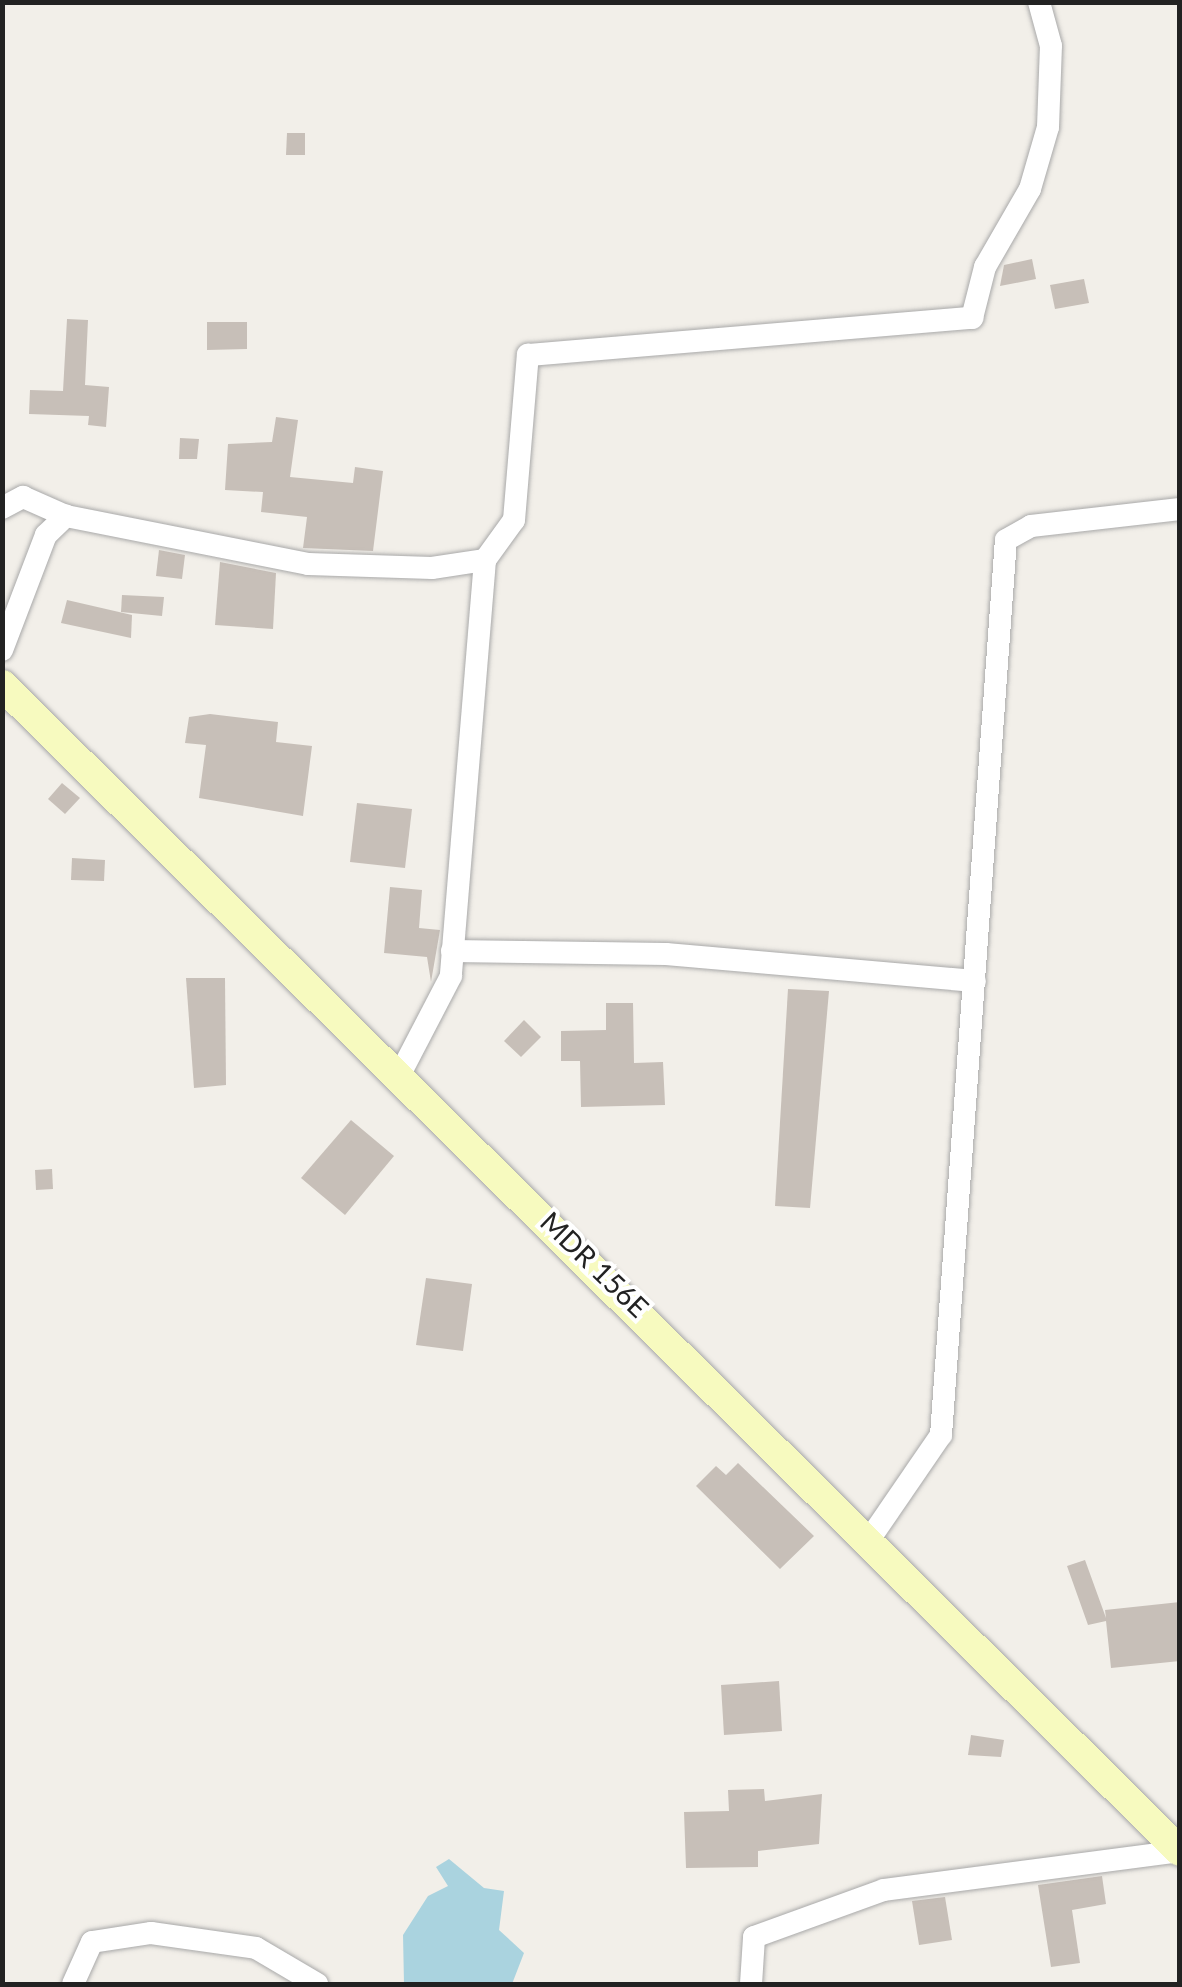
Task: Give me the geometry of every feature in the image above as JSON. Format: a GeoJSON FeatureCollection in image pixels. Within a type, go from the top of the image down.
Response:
{"type":"FeatureCollection","features":[{"type":"Feature","properties":{"kind":"main road","name":"MDR 156E"},"geometry":{"type":"LineString","coordinates":[[2,685],[400,1074],[1180,1851]]}},
{"type":"Feature","properties":{"kind":"street"},"geometry":{"type":"LineString","coordinates":[[400,1074],[441,1002],[452,951],[484,560],[514,520],[528,355],[972,318],[988,258],[1030,189],[1048,127],[1051,46],[1039,2]]}},
{"type":"Feature","properties":{"kind":"street"},"geometry":{"type":"LineString","coordinates":[[2,508],[23,497],[66,516],[86,513],[308,564],[484,560]]}},
{"type":"Feature","properties":{"kind":"street"},"geometry":{"type":"LineString","coordinates":[[869,1540],[941,1435],[1006,540],[1031,526],[1180,510]]}},
{"type":"Feature","properties":{"kind":"street"},"geometry":{"type":"LineString","coordinates":[[2,650],[46,535],[66,516]]}},
{"type":"Feature","properties":{"kind":"street"},"geometry":{"type":"LineString","coordinates":[[452,951],[666,954],[974,981]]}},
{"type":"Feature","properties":{"kind":"street"},"geometry":{"type":"LineString","coordinates":[[751,1984],[754,1937],[884,1890],[1180,1851]]}},
{"type":"Feature","properties":{"kind":"street"},"geometry":{"type":"LineString","coordinates":[[73,1984],[92,1942],[150,1933],[256,1948],[317,1984]]}},
{"type":"Feature","properties":{"kind":"water"},"geometry":{"type":"Polygon","coordinates":[[[449,1859],[484,1888],[504,1891],[499,1930],[524,1953],[512,1984],[404,1984],[403,1935],[428,1896],[448,1886],[436,1867],[449,1859]]]}},
{"type":"Feature","properties":{"kind":"building"},"geometry":{"type":"Polygon","coordinates":[[[287,133],[305,133],[305,155],[286,155],[287,133]]]}},
{"type":"Feature","properties":{"kind":"building"},"geometry":{"type":"Polygon","coordinates":[[[1032,259],[1036,279],[1000,286],[1004,265],[1032,259]]]}},
{"type":"Feature","properties":{"kind":"building"},"geometry":{"type":"Polygon","coordinates":[[[1084,279],[1089,303],[1055,309],[1050,285],[1084,279]]]}},
{"type":"Feature","properties":{"kind":"building"},"geometry":{"type":"Polygon","coordinates":[[[67,319],[88,320],[85,385],[109,387],[106,427],[88,425],[89,416],[29,414],[30,390],[63,391],[67,319]]]}},
{"type":"Feature","properties":{"kind":"building"},"geometry":{"type":"Polygon","coordinates":[[[207,322],[247,322],[247,349],[207,350],[207,322]]]}},
{"type":"Feature","properties":{"kind":"building"},"geometry":{"type":"Polygon","coordinates":[[[276,417],[298,420],[290,477],[353,483],[355,467],[383,471],[373,551],[303,548],[307,517],[261,512],[263,492],[225,490],[228,444],[272,442],[276,417]]]}},
{"type":"Feature","properties":{"kind":"building"},"geometry":{"type":"Polygon","coordinates":[[[180,438],[199,439],[197,459],[179,459],[180,438]]]}},
{"type":"Feature","properties":{"kind":"building"},"geometry":{"type":"Polygon","coordinates":[[[159,550],[185,555],[182,579],[156,576],[159,550]]]}},
{"type":"Feature","properties":{"kind":"building"},"geometry":{"type":"Polygon","coordinates":[[[220,562],[276,573],[273,629],[215,625],[220,562]]]}},
{"type":"Feature","properties":{"kind":"building"},"geometry":{"type":"Polygon","coordinates":[[[122,595],[164,597],[162,616],[121,612],[122,595]]]}},
{"type":"Feature","properties":{"kind":"building"},"geometry":{"type":"Polygon","coordinates":[[[67,600],[132,615],[131,638],[61,623],[67,600]]]}},
{"type":"Feature","properties":{"kind":"building"},"geometry":{"type":"Polygon","coordinates":[[[210,714],[278,722],[276,742],[312,746],[303,816],[199,798],[206,745],[185,743],[189,717],[210,714]]]}},
{"type":"Feature","properties":{"kind":"building"},"geometry":{"type":"Polygon","coordinates":[[[62,783],[80,798],[65,814],[48,799],[62,783]]]}},
{"type":"Feature","properties":{"kind":"building"},"geometry":{"type":"Polygon","coordinates":[[[357,803],[412,809],[405,868],[350,862],[357,803]]]}},
{"type":"Feature","properties":{"kind":"building"},"geometry":{"type":"Polygon","coordinates":[[[72,858],[105,860],[104,881],[71,880],[72,858]]]}},
{"type":"Feature","properties":{"kind":"building"},"geometry":{"type":"Polygon","coordinates":[[[390,887],[422,890],[419,928],[440,930],[431,982],[427,957],[384,953],[390,887]]]}},
{"type":"Feature","properties":{"kind":"building"},"geometry":{"type":"Polygon","coordinates":[[[186,978],[225,978],[226,1085],[194,1088],[186,978]]]}},
{"type":"Feature","properties":{"kind":"building"},"geometry":{"type":"Polygon","coordinates":[[[788,989],[829,991],[810,1208],[775,1206],[788,989]]]}},
{"type":"Feature","properties":{"kind":"building"},"geometry":{"type":"Polygon","coordinates":[[[606,1003],[633,1003],[634,1063],[663,1062],[665,1105],[581,1107],[580,1061],[561,1061],[561,1031],[606,1030],[606,1003]]]}},
{"type":"Feature","properties":{"kind":"building"},"geometry":{"type":"Polygon","coordinates":[[[524,1020],[541,1037],[521,1057],[504,1041],[524,1020]]]}},
{"type":"Feature","properties":{"kind":"building"},"geometry":{"type":"Polygon","coordinates":[[[351,1120],[394,1156],[345,1215],[301,1178],[351,1120]]]}},
{"type":"Feature","properties":{"kind":"building"},"geometry":{"type":"Polygon","coordinates":[[[52,1169],[53,1189],[36,1190],[35,1170],[52,1169]]]}},
{"type":"Feature","properties":{"kind":"building"},"geometry":{"type":"Polygon","coordinates":[[[426,1278],[472,1284],[463,1351],[416,1345],[426,1278]]]}},
{"type":"Feature","properties":{"kind":"building"},"geometry":{"type":"Polygon","coordinates":[[[738,1463],[814,1536],[780,1569],[696,1486],[716,1466],[726,1475],[738,1463]]]}},
{"type":"Feature","properties":{"kind":"building"},"geometry":{"type":"Polygon","coordinates":[[[1085,1560],[1106,1618],[1105,1610],[1180,1602],[1180,1661],[1111,1668],[1106,1621],[1088,1625],[1067,1566],[1085,1560]]]}},
{"type":"Feature","properties":{"kind":"building"},"geometry":{"type":"Polygon","coordinates":[[[779,1681],[782,1731],[724,1735],[721,1685],[779,1681]]]}},
{"type":"Feature","properties":{"kind":"building"},"geometry":{"type":"Polygon","coordinates":[[[971,1735],[1004,1740],[1001,1757],[968,1755],[971,1735]]]}},
{"type":"Feature","properties":{"kind":"building"},"geometry":{"type":"Polygon","coordinates":[[[764,1789],[765,1801],[822,1794],[819,1844],[758,1851],[758,1867],[686,1868],[684,1812],[729,1811],[728,1790],[764,1789]]]}},
{"type":"Feature","properties":{"kind":"building"},"geometry":{"type":"Polygon","coordinates":[[[1102,1876],[1106,1904],[1072,1910],[1080,1963],[1051,1967],[1038,1885],[1102,1876]]]}},
{"type":"Feature","properties":{"kind":"building"},"geometry":{"type":"Polygon","coordinates":[[[945,1897],[952,1940],[919,1945],[912,1901],[945,1897]]]}}]}
